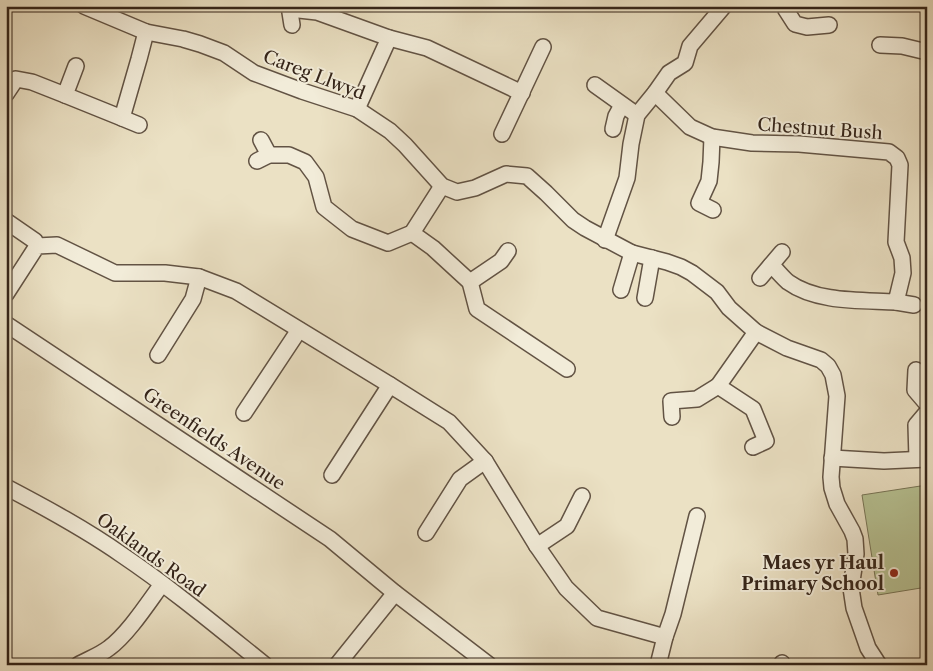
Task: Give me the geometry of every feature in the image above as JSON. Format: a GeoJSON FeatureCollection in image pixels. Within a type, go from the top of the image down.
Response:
{"type":"FeatureCollection","features":[{"type":"Feature","properties":{"kind":"street","name":"Careg Llwyd"},"geometry":{"type":"LineString","coordinates":[[84,6],[146,32],[200,44],[224,54],[254,73],[357,109],[390,131],[442,186]]}},
{"type":"Feature","properties":{"kind":"street"},"geometry":{"type":"LineString","coordinates":[[605,240],[628,178],[631,144],[637,115],[669,73],[685,63],[690,46],[724,6]]}},
{"type":"Feature","properties":{"kind":"street"},"geometry":{"type":"LineString","coordinates":[[785,6],[795,24],[807,27],[829,25]]}},
{"type":"Feature","properties":{"kind":"street"},"geometry":{"type":"LineString","coordinates":[[292,25],[290,7],[317,12],[388,38],[427,48],[522,93]]}},
{"type":"Feature","properties":{"kind":"street"},"geometry":{"type":"LineString","coordinates":[[122,118],[146,32]]}},
{"type":"Feature","properties":{"kind":"street"},"geometry":{"type":"LineString","coordinates":[[357,109],[388,38]]}},
{"type":"Feature","properties":{"kind":"street"},"geometry":{"type":"LineString","coordinates":[[880,45],[902,46],[927,52]]}},
{"type":"Feature","properties":{"kind":"street"},"geometry":{"type":"LineString","coordinates":[[502,134],[543,47]]}},
{"type":"Feature","properties":{"kind":"street"},"geometry":{"type":"LineString","coordinates":[[65,95],[76,66]]}},
{"type":"Feature","properties":{"kind":"street"},"geometry":{"type":"LineString","coordinates":[[6,94],[16,78],[32,82],[139,125]]}},
{"type":"Feature","properties":{"kind":"street"},"geometry":{"type":"LineString","coordinates":[[595,85],[637,115]]}},
{"type":"Feature","properties":{"kind":"street","name":"Chestnut Bush"},"geometry":{"type":"LineString","coordinates":[[655,93],[690,127],[712,137],[752,143],[799,144],[889,152],[897,158],[900,165],[896,242],[902,258],[903,273],[896,302]]}},
{"type":"Feature","properties":{"kind":"street"},"geometry":{"type":"LineString","coordinates":[[613,129],[616,116],[622,105]]}},
{"type":"Feature","properties":{"kind":"street"},"geometry":{"type":"LineString","coordinates":[[700,203],[709,182],[712,137]]}},
{"type":"Feature","properties":{"kind":"street"},"geometry":{"type":"LineString","coordinates":[[260,140],[263,158],[289,155],[305,162],[316,177],[324,208],[352,228],[388,243],[412,233],[442,186],[456,192],[475,188],[506,174],[526,176],[546,192],[573,220],[585,228],[605,240],[632,252],[681,267],[717,292],[729,308],[756,332],[787,348],[821,360],[828,366],[833,375],[837,396],[831,477],[837,504],[855,539],[856,554],[851,588],[854,608],[868,648],[879,665]]}},
{"type":"Feature","properties":{"kind":"street"},"geometry":{"type":"LineString","coordinates":[[6,221],[35,241],[37,246]]}},
{"type":"Feature","properties":{"kind":"street"},"geometry":{"type":"LineString","coordinates":[[412,233],[434,248],[470,282],[477,309],[567,369]]}},
{"type":"Feature","properties":{"kind":"street"},"geometry":{"type":"LineString","coordinates":[[37,246],[57,245],[115,273],[165,273],[199,277],[236,291],[390,385],[448,422],[485,461],[566,588],[597,618],[665,637]]}},
{"type":"Feature","properties":{"kind":"street"},"geometry":{"type":"LineString","coordinates":[[6,294],[37,246]]}},
{"type":"Feature","properties":{"kind":"street"},"geometry":{"type":"LineString","coordinates":[[470,282],[501,261],[508,251]]}},
{"type":"Feature","properties":{"kind":"street"},"geometry":{"type":"LineString","coordinates":[[621,290],[632,252]]}},
{"type":"Feature","properties":{"kind":"street"},"geometry":{"type":"LineString","coordinates":[[760,278],[782,252]]}},
{"type":"Feature","properties":{"kind":"street"},"geometry":{"type":"LineString","coordinates":[[644,298],[652,258]]}},
{"type":"Feature","properties":{"kind":"street"},"geometry":{"type":"LineString","coordinates":[[771,265],[787,281],[811,294],[914,305]]}},
{"type":"Feature","properties":{"kind":"street"},"geometry":{"type":"LineString","coordinates":[[158,355],[193,299],[199,277]]}},
{"type":"Feature","properties":{"kind":"street","name":"Greenfields Avenue"},"geometry":{"type":"LineString","coordinates":[[6,324],[330,539],[395,593],[489,665]]}},
{"type":"Feature","properties":{"kind":"street"},"geometry":{"type":"LineString","coordinates":[[244,414],[299,330]]}},
{"type":"Feature","properties":{"kind":"street"},"geometry":{"type":"LineString","coordinates":[[672,417],[671,401],[697,398],[718,386],[756,332]]}},
{"type":"Feature","properties":{"kind":"street"},"geometry":{"type":"LineString","coordinates":[[916,370],[915,390],[927,404]]}},
{"type":"Feature","properties":{"kind":"street"},"geometry":{"type":"LineString","coordinates":[[332,475],[390,385]]}},
{"type":"Feature","properties":{"kind":"street"},"geometry":{"type":"LineString","coordinates":[[718,386],[753,409],[766,441],[753,447]]}},
{"type":"Feature","properties":{"kind":"street"},"geometry":{"type":"LineString","coordinates":[[832,458],[884,461],[922,459],[916,425],[927,412]]}},
{"type":"Feature","properties":{"kind":"street"},"geometry":{"type":"LineString","coordinates":[[426,533],[460,479],[485,461]]}},
{"type":"Feature","properties":{"kind":"street","name":"Oaklands Road"},"geometry":{"type":"LineString","coordinates":[[6,487],[86,531],[123,555],[266,665]]}},
{"type":"Feature","properties":{"kind":"street"},"geometry":{"type":"LineString","coordinates":[[538,546],[566,526],[582,496]]}},
{"type":"Feature","properties":{"kind":"street"},"geometry":{"type":"LineString","coordinates":[[658,665],[673,614],[697,516]]}},
{"type":"Feature","properties":{"kind":"street"},"geometry":{"type":"LineString","coordinates":[[78,665],[110,648],[162,584]]}},
{"type":"Feature","properties":{"kind":"street"},"geometry":{"type":"LineString","coordinates":[[337,665],[395,593]]}},
{"type":"Feature","properties":{"kind":"green space"},"geometry":{"type":"Polygon","coordinates":[[[927,485],[927,587],[878,595],[862,495],[927,485]]]}},
{"type":"Feature","properties":{"kind":"place","name":"Maes yr Haul Primary School"},"geometry":{"type":"Point","coordinates":[894,573]}}]}
